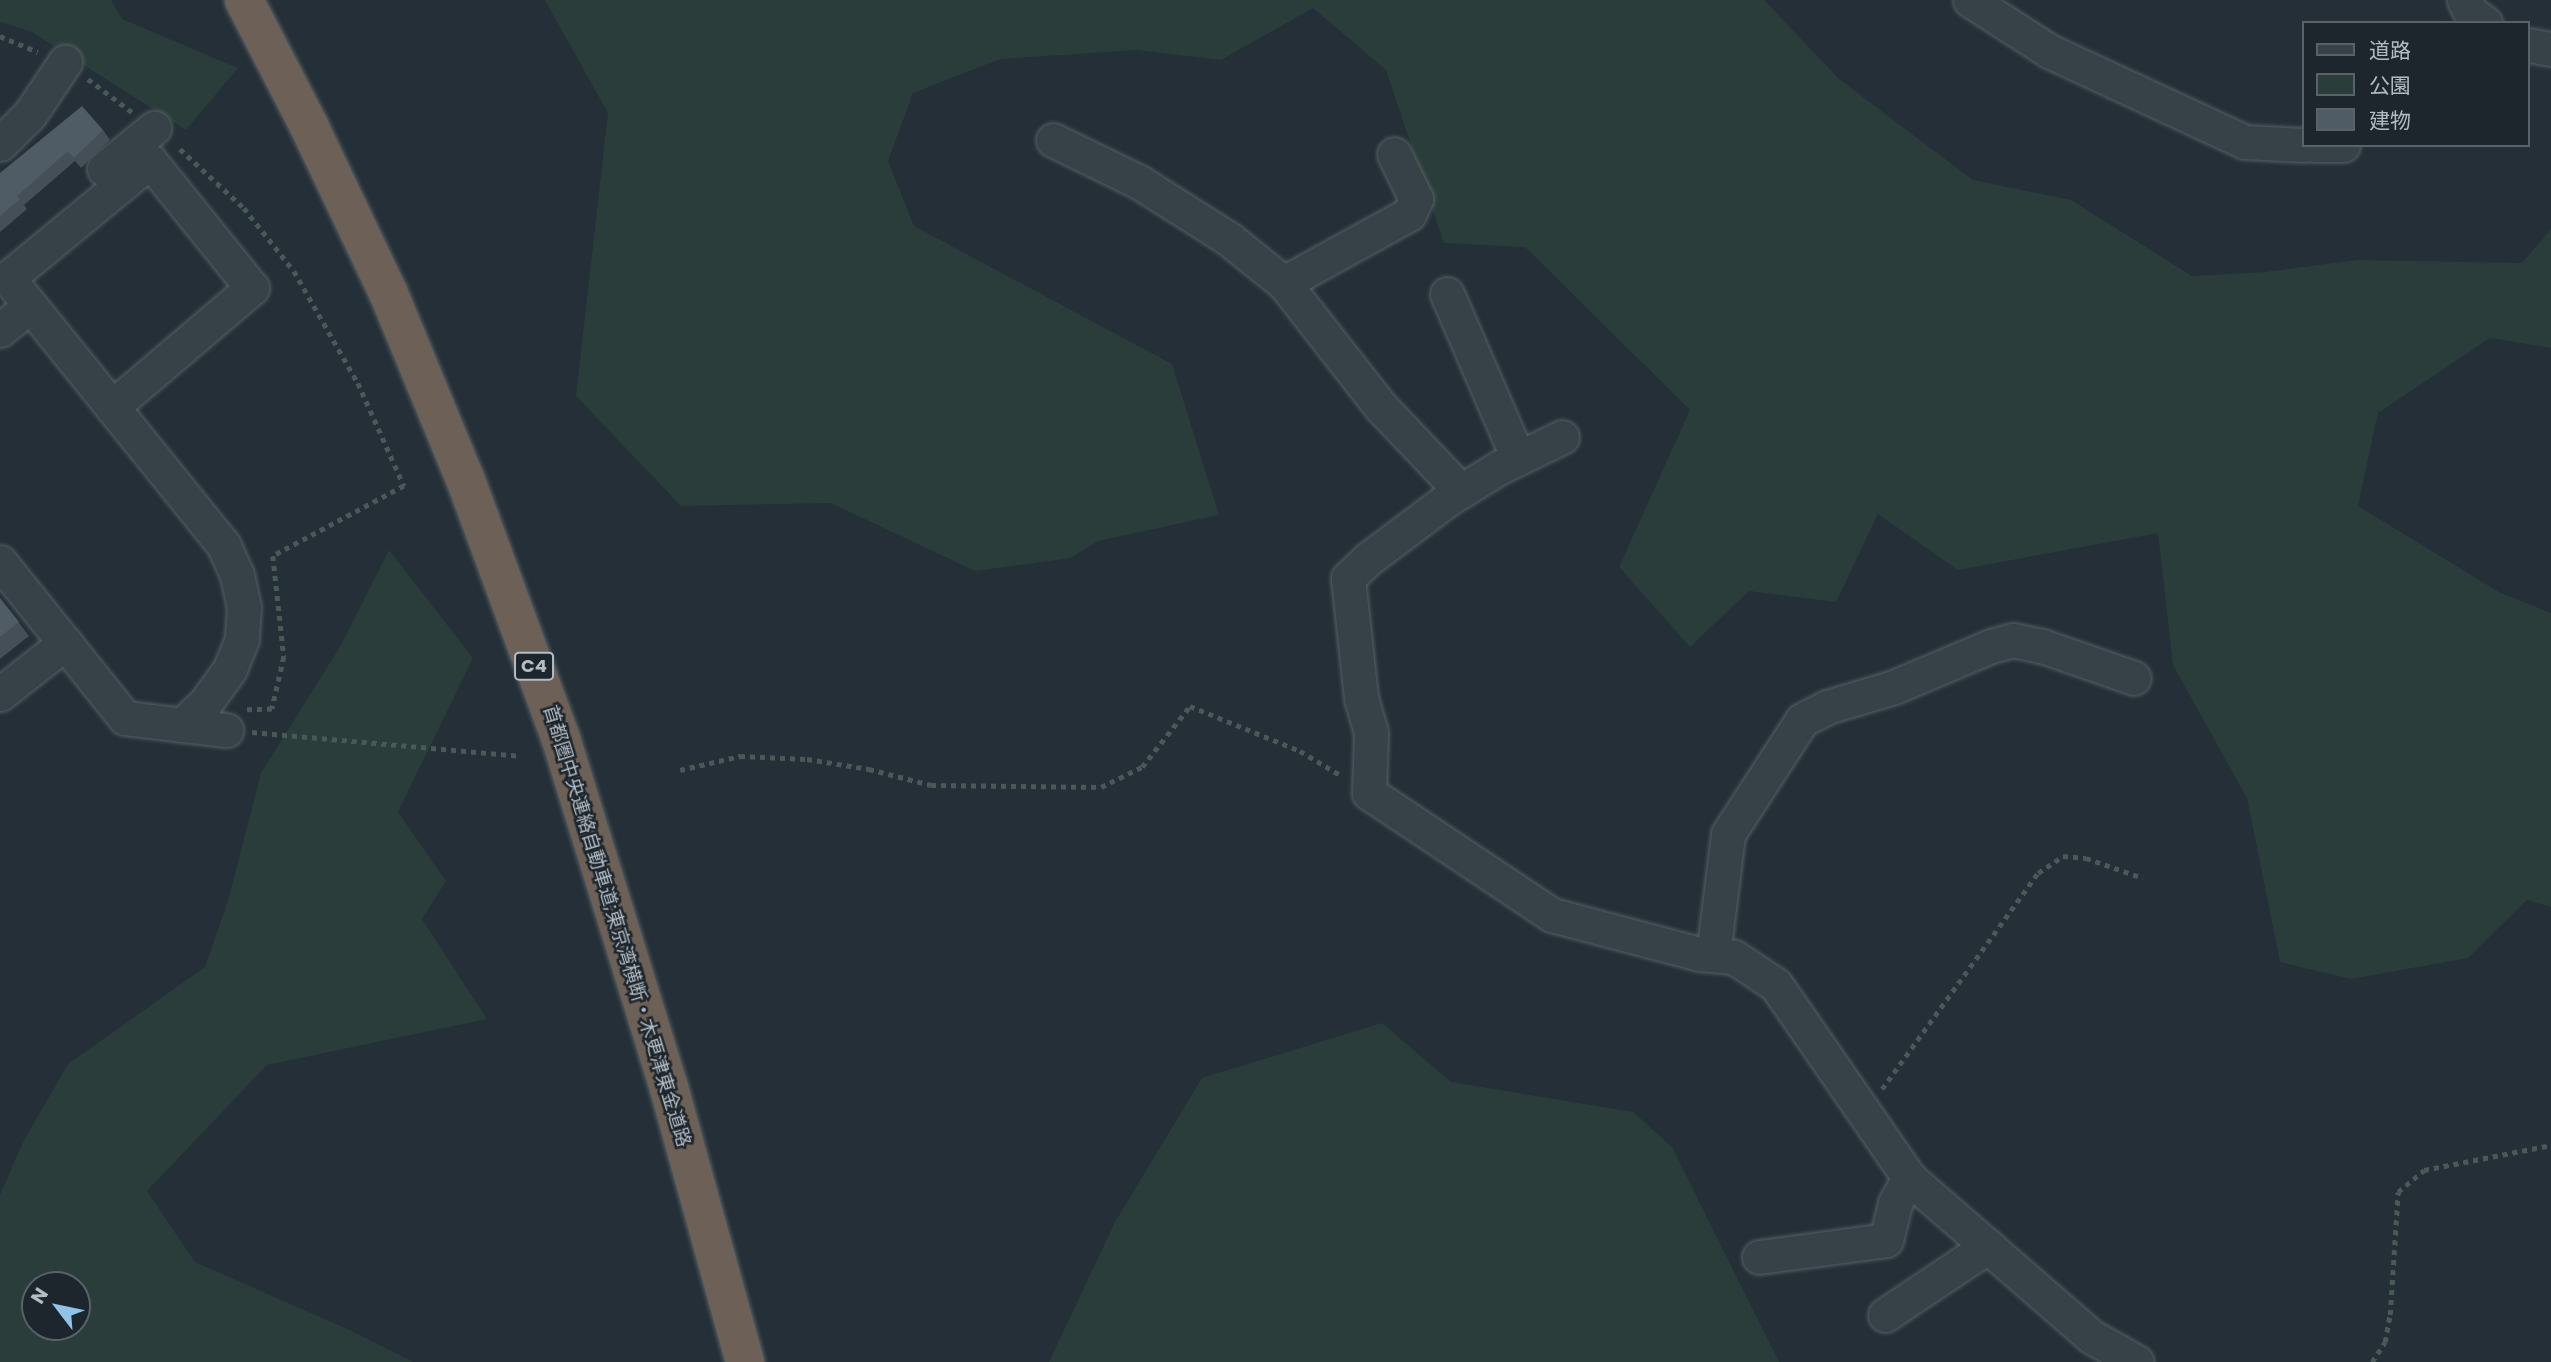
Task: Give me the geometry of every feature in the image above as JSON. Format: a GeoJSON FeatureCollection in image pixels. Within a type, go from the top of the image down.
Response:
{"type":"FeatureCollection","features":[{"type":"Feature","properties":{"kind":"highway","name":"首都圏中央連絡自動車道;東京湾横断・木更津東金道路"},"geometry":{"type":"LineString","coordinates":[[244,0],[309,126],[388,292],[466,481],[561,739],[669,1088],[745,1362]]}},
{"type":"Feature","properties":{"kind":"street"},"geometry":{"type":"LineString","coordinates":[[1970,0],[2049,51],[2245,142],[2302,145]]}},
{"type":"Feature","properties":{"kind":"street"},"geometry":{"type":"LineString","coordinates":[[2464,0],[2470,12],[2482,21]]}},
{"type":"Feature","properties":{"kind":"street"},"geometry":{"type":"LineString","coordinates":[[2530,45],[2551,50]]}},
{"type":"Feature","properties":{"kind":"street"},"geometry":{"type":"LineString","coordinates":[[0,144],[30,114],[65,62]]}},
{"type":"Feature","properties":{"kind":"street"},"geometry":{"type":"LineString","coordinates":[[0,256],[154,128]]}},
{"type":"Feature","properties":{"kind":"street"},"geometry":{"type":"LineString","coordinates":[[1053,140],[1139,182],[1229,239],[1284,283],[1381,407],[1461,491]]}},
{"type":"Feature","properties":{"kind":"street"},"geometry":{"type":"LineString","coordinates":[[1284,283],[1409,215],[1416,199],[1394,154]]}},
{"type":"Feature","properties":{"kind":"street"},"geometry":{"type":"LineString","coordinates":[[112,407],[252,288],[150,161],[8,278],[224,546],[237,575],[244,607],[242,639],[230,669],[207,701],[182,725]]}},
{"type":"Feature","properties":{"kind":"street"},"geometry":{"type":"LineString","coordinates":[[1447,294],[1518,458]]}},
{"type":"Feature","properties":{"kind":"street"},"geometry":{"type":"LineString","coordinates":[[0,330],[30,306]]}},
{"type":"Feature","properties":{"kind":"street"},"geometry":{"type":"LineString","coordinates":[[1562,437],[1518,458],[1461,491],[1367,558],[1349,578],[1361,698],[1371,733],[1369,793],[1552,915],[1713,955],[1734,957],[1776,985],[1909,1178],[2092,1337],[2137,1362]]}},
{"type":"Feature","properties":{"kind":"street"},"geometry":{"type":"LineString","coordinates":[[0,562],[125,718],[226,730]]}},
{"type":"Feature","properties":{"kind":"street"},"geometry":{"type":"LineString","coordinates":[[1713,955],[1722,862],[1728,834],[1802,720],[1827,707],[1894,687],[1991,646],[2013,640],[2042,646],[2134,678]]}},
{"type":"Feature","properties":{"kind":"street"},"geometry":{"type":"LineString","coordinates":[[0,694],[65,643]]}},
{"type":"Feature","properties":{"kind":"street"},"geometry":{"type":"LineString","coordinates":[[1759,1257],[1886,1240],[1895,1203],[1909,1178]]}},
{"type":"Feature","properties":{"kind":"street"},"geometry":{"type":"LineString","coordinates":[[1885,1315],[1988,1246]]}},
{"type":"Feature","properties":{"kind":"path"},"geometry":{"type":"LineString","coordinates":[[0,36],[65,62],[197,162],[244,208],[294,271],[358,383],[404,486],[273,556],[284,657],[272,709],[228,712],[226,730],[521,756]]}},
{"type":"Feature","properties":{"kind":"path"},"geometry":{"type":"LineString","coordinates":[[680,770],[740,756],[832,763],[931,785],[1101,787],[1142,767],[1190,706],[1300,751],[1369,793]]}},
{"type":"Feature","properties":{"kind":"path"},"geometry":{"type":"LineString","coordinates":[[1865,1112],[2038,873],[2063,856],[2086,858],[2143,877]]}},
{"type":"Feature","properties":{"kind":"path"},"geometry":{"type":"LineString","coordinates":[[2372,1362],[2385,1342],[2390,1315],[2398,1192],[2424,1170],[2551,1145]]}},
{"type":"Feature","properties":{"kind":"green space"},"geometry":{"type":"Polygon","coordinates":[[[0,0],[111,0],[122,19],[238,68],[186,130],[30,31],[0,22],[0,0]]]}},
{"type":"Feature","properties":{"kind":"green space"},"geometry":{"type":"Polygon","coordinates":[[[545,0],[1764,0],[1839,79],[1973,180],[2071,200],[2192,276],[2264,272],[2357,260],[2522,263],[2551,229],[2551,348],[2490,338],[2378,413],[2358,506],[2499,592],[2551,613],[2551,907],[2527,900],[2468,958],[2351,979],[2280,962],[2247,798],[2173,665],[2158,533],[1958,570],[1878,514],[1836,602],[1749,591],[1690,647],[1619,567],[1690,410],[1525,247],[1444,243],[1386,70],[1313,8],[1221,60],[1137,50],[1000,59],[913,93],[888,161],[914,226],[1172,364],[1219,515],[1098,541],[1071,558],[975,571],[831,503],[681,506],[576,396],[608,113],[545,0]]]}},
{"type":"Feature","properties":{"kind":"green space"},"geometry":{"type":"Polygon","coordinates":[[[389,550],[473,658],[398,812],[446,881],[422,919],[487,1019],[267,1065],[147,1191],[195,1262],[345,1328],[413,1362],[0,1362],[0,1195],[23,1142],[68,1064],[205,967],[228,901],[261,773],[341,645],[389,550]]]}},
{"type":"Feature","properties":{"kind":"green space"},"geometry":{"type":"Polygon","coordinates":[[[1382,1023],[1451,1082],[1633,1112],[1672,1147],[1779,1362],[1049,1362],[1115,1222],[1202,1078],[1382,1023]]]}},
{"type":"Feature","properties":{"kind":"building"},"geometry":{"type":"Polygon","coordinates":[[[82,106],[103,130],[74,158],[68,151],[17,196],[20,199],[0,216],[0,173],[82,106]]]}},
{"type":"Feature","properties":{"kind":"building"},"geometry":{"type":"Polygon","coordinates":[[[0,598],[19,622],[0,637],[0,598]]]}}]}
